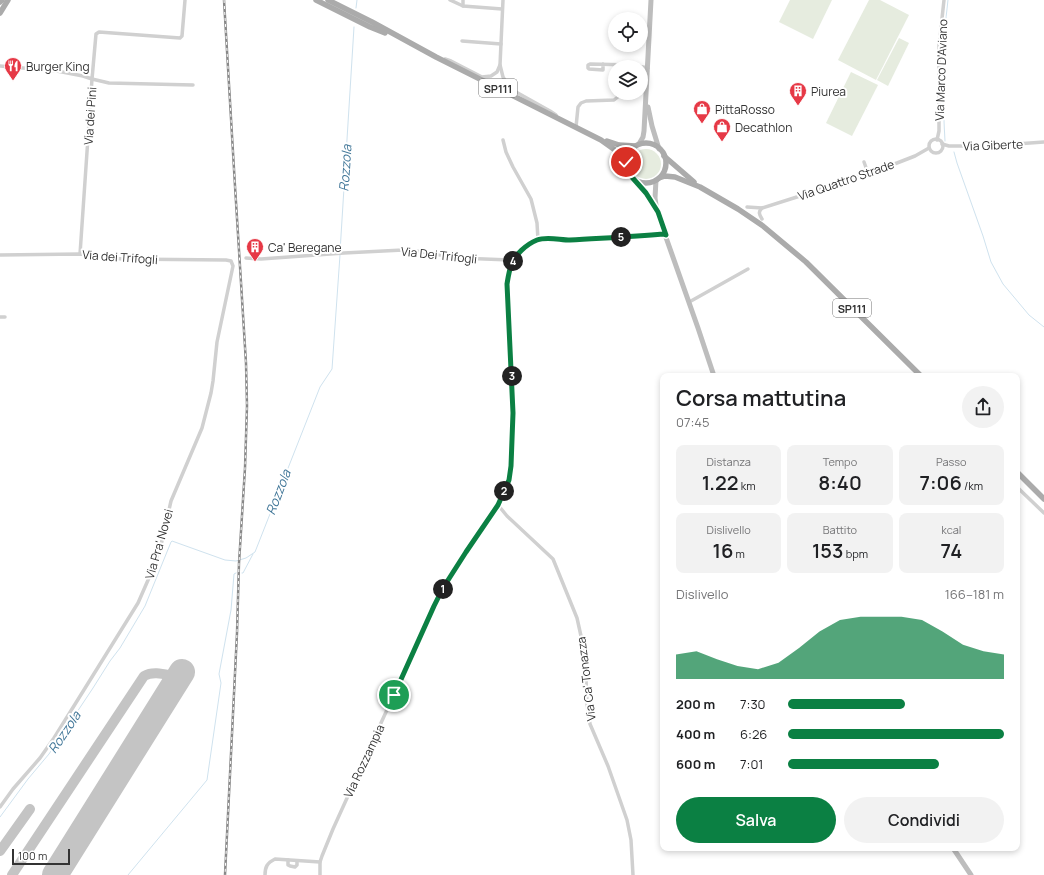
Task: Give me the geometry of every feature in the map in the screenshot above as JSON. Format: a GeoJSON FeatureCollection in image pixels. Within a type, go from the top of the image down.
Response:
{"type":"FeatureCollection","features":[{"type":"Feature","properties":{"kind":"main road"},"geometry":{"type":"LineString","coordinates":[[0,13],[8,0]]}},
{"type":"Feature","properties":{"kind":"main road","name":"SP111"},"geometry":{"type":"LineString","coordinates":[[316,0],[370,27],[402,39]]}},
{"type":"Feature","properties":{"kind":"main road","name":"SP111"},"geometry":{"type":"LineString","coordinates":[[328,0],[436,57],[601,140],[615,150],[624,161],[627,171],[633,179],[641,183],[649,183],[665,176],[674,176],[700,187]]}},
{"type":"Feature","properties":{"kind":"main road"},"geometry":{"type":"LineString","coordinates":[[648,68],[651,0]]}},
{"type":"Feature","properties":{"kind":"main road"},"geometry":{"type":"LineString","coordinates":[[626,166],[628,154],[637,145],[644,134],[646,102]]}},
{"type":"Feature","properties":{"kind":"main road"},"geometry":{"type":"LineString","coordinates":[[646,102],[659,149]]}},
{"type":"Feature","properties":{"kind":"main road","name":"SP111"},"geometry":{"type":"LineString","coordinates":[[601,140],[619,145],[637,145],[648,143],[656,146],[664,156],[700,187],[763,226],[793,251],[918,373]]}},
{"type":"Feature","properties":{"kind":"main road"},"geometry":{"type":"LineString","coordinates":[[664,156],[666,162],[665,168],[658,179],[655,198],[658,212],[713,373]]}},
{"type":"Feature","properties":{"kind":"main road"},"geometry":{"type":"LineString","coordinates":[[633,179],[646,193],[658,212]]}},
{"type":"Feature","properties":{"kind":"main road"},"geometry":{"type":"LineString","coordinates":[[1020,475],[1044,499]]}},
{"type":"Feature","properties":{"kind":"main road"},"geometry":{"type":"LineString","coordinates":[[955,851],[971,875]]}},
{"type":"Feature","properties":{"kind":"street"},"geometry":{"type":"LineString","coordinates":[[2,65],[57,71],[92,79],[96,34],[99,32],[180,38],[182,36],[185,0]]}},
{"type":"Feature","properties":{"kind":"street"},"geometry":{"type":"LineString","coordinates":[[450,0],[463,6],[502,9]]}},
{"type":"Feature","properties":{"kind":"street"},"geometry":{"type":"LineString","coordinates":[[463,0],[463,6]]}},
{"type":"Feature","properties":{"kind":"street"},"geometry":{"type":"LineString","coordinates":[[436,57],[451,61],[482,77],[491,76],[497,72],[500,65],[503,0]]}},
{"type":"Feature","properties":{"kind":"street","name":"Via Marco D'Aviano"},"geometry":{"type":"LineString","coordinates":[[937,140],[940,131],[939,46],[944,0]]}},
{"type":"Feature","properties":{"kind":"street"},"geometry":{"type":"LineString","coordinates":[[462,42],[501,44]]}},
{"type":"Feature","properties":{"kind":"street"},"geometry":{"type":"LineString","coordinates":[[603,64],[608,64]]}},
{"type":"Feature","properties":{"kind":"street"},"geometry":{"type":"LineString","coordinates":[[500,65],[509,87],[550,111],[561,120]]}},
{"type":"Feature","properties":{"kind":"street","name":"Via dei Pini"},"geometry":{"type":"LineString","coordinates":[[80,254],[92,79],[109,84],[193,85]]}},
{"type":"Feature","properties":{"kind":"street"},"geometry":{"type":"LineString","coordinates":[[576,127],[578,107],[581,103],[586,100],[608,100]]}},
{"type":"Feature","properties":{"kind":"street"},"geometry":{"type":"LineString","coordinates":[[503,140],[506,152],[513,167],[531,199],[537,223],[538,240]]}},
{"type":"Feature","properties":{"kind":"street"},"geometry":{"type":"LineString","coordinates":[[937,140],[942,144],[942,149],[936,153],[932,152],[929,148],[931,141],[937,140]]}},
{"type":"Feature","properties":{"kind":"street","name":"Via Giberte"},"geometry":{"type":"LineString","coordinates":[[942,144],[949,146],[988,146],[1044,142]]}},
{"type":"Feature","properties":{"kind":"street","name":"Via Quattro Strade"},"geometry":{"type":"LineString","coordinates":[[746,208],[762,208],[800,196],[897,163],[915,156],[929,148]]}},
{"type":"Feature","properties":{"kind":"street"},"geometry":{"type":"LineString","coordinates":[[864,162],[868,173]]}},
{"type":"Feature","properties":{"kind":"street"},"geometry":{"type":"LineString","coordinates":[[762,208],[758,214],[762,219]]}},
{"type":"Feature","properties":{"kind":"street"},"geometry":{"type":"LineString","coordinates":[[513,260],[524,248],[538,240],[666,235]]}},
{"type":"Feature","properties":{"kind":"street","name":"Via Dei Trifogli"},"geometry":{"type":"LineString","coordinates":[[246,258],[261,259],[409,250],[459,258],[513,260]]}},
{"type":"Feature","properties":{"kind":"street","name":"Via dei Trifogli"},"geometry":{"type":"LineString","coordinates":[[0,255],[80,254],[122,260],[226,260],[231,261],[232,269]]}},
{"type":"Feature","properties":{"kind":"street","name":"Via Rozzampia"},"geometry":{"type":"LineString","coordinates":[[320,875],[320,862],[322,856],[434,606],[443,588],[498,505],[509,480],[513,413],[507,284],[513,260]]}},
{"type":"Feature","properties":{"kind":"street","name":"Via Pra' Novei"},"geometry":{"type":"LineString","coordinates":[[0,808],[13,789],[40,758],[54,738],[144,592],[161,545],[171,501],[206,417],[213,381],[217,342],[232,269]]}},
{"type":"Feature","properties":{"kind":"street"},"geometry":{"type":"LineString","coordinates":[[689,302],[748,269]]}},
{"type":"Feature","properties":{"kind":"street"},"geometry":{"type":"LineString","coordinates":[[1020,490],[1044,513]]}},
{"type":"Feature","properties":{"kind":"street","name":"Via Ca' Tonazza"},"geometry":{"type":"LineString","coordinates":[[498,505],[507,516],[553,558],[577,618],[585,654],[587,704],[590,724],[608,766],[627,820],[631,840],[633,875]]}},
{"type":"Feature","properties":{"kind":"street"},"geometry":{"type":"LineString","coordinates":[[265,875],[267,865],[275,859],[320,862]]}},
{"type":"Feature","properties":{"kind":"shaded area"},"geometry":{"type":"Polygon","coordinates":[[[790,0],[832,0],[813,39],[779,22],[790,0]]]}},
{"type":"Feature","properties":{"kind":"shaded area"},"geometry":{"type":"Polygon","coordinates":[[[869,0],[880,0],[909,15],[876,80],[838,60],[869,0]]]}},
{"type":"Feature","properties":{"kind":"shaded area"},"geometry":{"type":"Polygon","coordinates":[[[899,38],[909,43],[888,86],[877,80],[899,38]]]}},
{"type":"Feature","properties":{"kind":"shaded area"},"geometry":{"type":"Polygon","coordinates":[[[851,72],[878,85],[852,136],[826,123],[851,72]]]}},
{"type":"Feature","properties":{"kind":"shaded area"},"geometry":{"type":"Polygon","coordinates":[[[646,149],[657,153],[661,164],[657,175],[646,179],[635,175],[631,164],[635,153],[646,149]]]}},
{"type":"Feature","properties":{"kind":"shaded area"},"geometry":{"type":"Polygon","coordinates":[[[511,274],[511,349],[508,289],[511,274]]]}},
{"type":"Feature","properties":{"kind":"waterway","name":"Rozzola"},"geometry":{"type":"LineString","coordinates":[[356,8],[357,0]]}},
{"type":"Feature","properties":{"kind":"waterway"},"geometry":{"type":"LineString","coordinates":[[945,141],[943,74],[945,25],[948,0]]}},
{"type":"Feature","properties":{"kind":"waterway","name":"Rozzola"},"geometry":{"type":"LineString","coordinates":[[340,252],[354,27]]}},
{"type":"Feature","properties":{"kind":"waterway"},"geometry":{"type":"LineString","coordinates":[[954,152],[991,262],[1003,284],[1029,315],[1044,327]]}},
{"type":"Feature","properties":{"kind":"waterway","name":"Rozzola"},"geometry":{"type":"LineString","coordinates":[[0,817],[28,779],[49,754],[120,648],[145,606],[171,542],[172,541],[225,560],[236,561],[246,558],[255,552],[320,387],[332,369],[340,255]]}},
{"type":"Feature","properties":{"kind":"waterway"},"geometry":{"type":"LineString","coordinates":[[242,573],[253,554]]}},
{"type":"Feature","properties":{"kind":"waterway"},"geometry":{"type":"LineString","coordinates":[[128,875],[207,780],[221,683],[219,674],[231,610],[234,574],[236,573]]}},
{"type":"Feature","properties":{"kind":"taxiway"},"geometry":{"type":"LineString","coordinates":[[12,875],[144,676],[154,673],[165,674],[172,676],[176,682]]}},
{"type":"Feature","properties":{"kind":"taxiway"},"geometry":{"type":"LineString","coordinates":[[0,851],[30,809]]}},
{"type":"Feature","properties":{"kind":"runway"},"geometry":{"type":"LineString","coordinates":[[55,875],[182,672]]}},
{"type":"Feature","properties":{"kind":"railway"},"geometry":{"type":"LineString","coordinates":[[224,0],[246,363],[247,406],[225,875]]}},
{"type":"Feature","properties":{"kind":"place","name":"Burger King"},"geometry":{"type":"Point","coordinates":[13,81]}},
{"type":"Feature","properties":{"kind":"place","name":"Piurea"},"geometry":{"type":"Point","coordinates":[798,106]}},
{"type":"Feature","properties":{"kind":"place","name":"PittaRosso"},"geometry":{"type":"Point","coordinates":[702,124]}},
{"type":"Feature","properties":{"kind":"place","name":"Decathlon"},"geometry":{"type":"Point","coordinates":[722,142]}},
{"type":"Feature","properties":{"kind":"place","name":"Ca' Beregane"},"geometry":{"type":"Point","coordinates":[255,262]}},
{"type":"Feature","properties":{"kind":"route"},"geometry":{"type":"LineString","coordinates":[[394,695],[443,588],[498,505],[509,480],[513,413],[507,284],[513,260],[524,248],[538,240],[666,235],[658,212],[646,193],[627,171],[626,162]]}}]}
